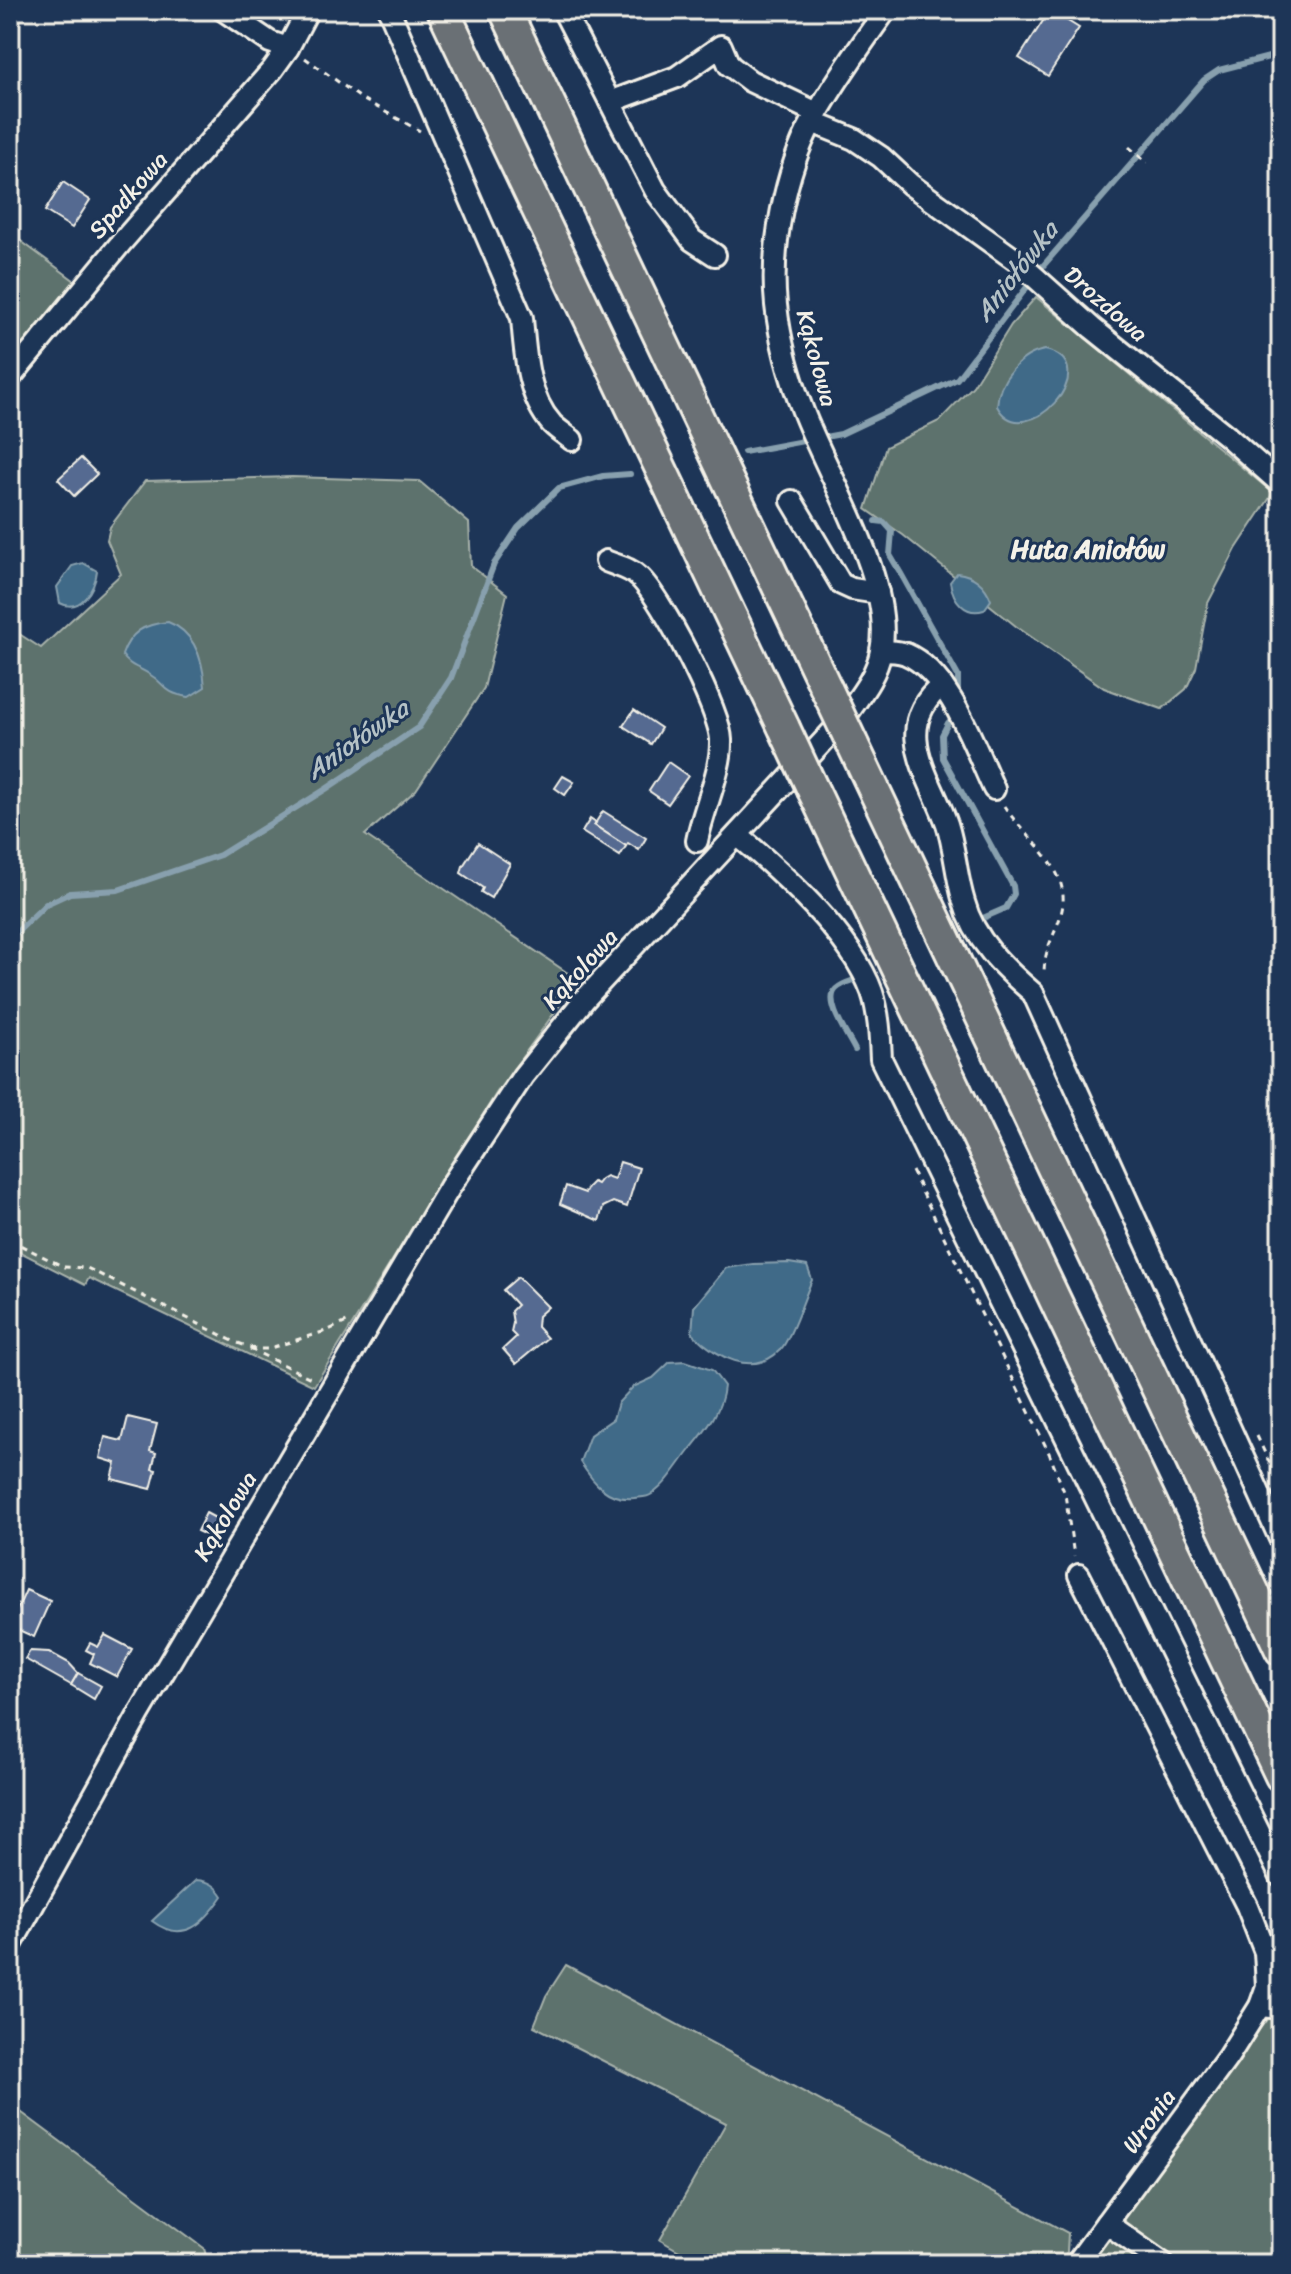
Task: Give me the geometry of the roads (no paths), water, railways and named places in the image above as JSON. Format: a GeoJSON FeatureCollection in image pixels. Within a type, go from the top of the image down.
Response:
{"type":"FeatureCollection","features":[{"type":"Feature","properties":{"kind":"highway"},"geometry":{"type":"LineString","coordinates":[[443,10],[1281,1776]]}},
{"type":"Feature","properties":{"kind":"highway"},"geometry":{"type":"LineString","coordinates":[[505,10],[1281,1650]]}},
{"type":"Feature","properties":{"kind":"street"},"geometry":{"type":"LineString","coordinates":[[223,10],[270,42],[288,48]]}},
{"type":"Feature","properties":{"kind":"street","name":"Spadkowa"},"geometry":{"type":"LineString","coordinates":[[10,378],[121,243],[273,69],[308,10]]}},
{"type":"Feature","properties":{"kind":"street"},"geometry":{"type":"LineString","coordinates":[[389,10],[522,318],[525,362],[536,396],[551,423],[572,440]]}},
{"type":"Feature","properties":{"kind":"street"},"geometry":{"type":"LineString","coordinates":[[563,10],[655,190],[692,240],[715,255]]}},
{"type":"Feature","properties":{"kind":"street","name":"Kąkolowa"},"geometry":{"type":"LineString","coordinates":[[10,1947],[139,1714],[331,1388],[450,1187],[523,1076],[584,1000],[843,720],[873,678],[881,651],[883,615],[875,578],[802,411],[785,354],[776,304],[777,251],[783,202],[799,150],[815,117],[886,10]]}},
{"type":"Feature","properties":{"kind":"street","name":"Drozdowa"},"geometry":{"type":"LineString","coordinates":[[610,102],[677,77],[721,46],[729,65],[750,81],[881,157],[911,185],[1034,277],[1281,484]]}},
{"type":"Feature","properties":{"kind":"street"},"geometry":{"type":"LineString","coordinates":[[792,501],[841,584],[878,593]]}},
{"type":"Feature","properties":{"kind":"street"},"geometry":{"type":"LineString","coordinates":[[606,561],[632,571],[642,579],[664,611],[716,716],[721,738],[719,755],[697,841]]}},
{"type":"Feature","properties":{"kind":"street"},"geometry":{"type":"LineString","coordinates":[[881,651],[903,652],[921,662],[942,685],[994,789]]}},
{"type":"Feature","properties":{"kind":"street"},"geometry":{"type":"LineString","coordinates":[[942,685],[930,695],[921,713],[916,743],[919,759],[947,825],[964,904],[977,932],[1000,965],[1033,993],[1281,1541]]}},
{"type":"Feature","properties":{"kind":"street"},"geometry":{"type":"LineString","coordinates":[[737,835],[778,868],[836,933],[866,982],[880,1033],[881,1059],[1281,1877]]}},
{"type":"Feature","properties":{"kind":"street"},"geometry":{"type":"LineString","coordinates":[[1079,1575],[1247,1906],[1265,1952],[1267,1986],[1260,2006],[1281,2008]]}},
{"type":"Feature","properties":{"kind":"street","name":"Wronia"},"geometry":{"type":"LineString","coordinates":[[1076,2264],[1228,2057],[1260,2006]]}},
{"type":"Feature","properties":{"kind":"street"},"geometry":{"type":"LineString","coordinates":[[1106,2223],[1164,2264]]}},
{"type":"Feature","properties":{"kind":"water"},"geometry":{"type":"Polygon","coordinates":[[[1045,350],[1062,359],[1068,372],[1065,387],[1055,402],[1041,414],[1025,421],[1009,419],[997,406],[1001,387],[1019,363],[1045,350]]]}},
{"type":"Feature","properties":{"kind":"water"},"geometry":{"type":"Polygon","coordinates":[[[83,563],[97,571],[90,592],[74,605],[60,603],[57,587],[72,566],[83,563]]]}},
{"type":"Feature","properties":{"kind":"water"},"geometry":{"type":"Polygon","coordinates":[[[957,573],[974,578],[986,589],[991,600],[984,610],[971,611],[957,600],[950,582],[957,573]]]}},
{"type":"Feature","properties":{"kind":"water"},"geometry":{"type":"Polygon","coordinates":[[[168,622],[185,632],[200,657],[205,687],[189,697],[169,691],[122,655],[129,640],[139,631],[168,622]]]}},
{"type":"Feature","properties":{"kind":"water"},"geometry":{"type":"Polygon","coordinates":[[[789,1263],[807,1266],[812,1280],[789,1336],[781,1349],[770,1358],[759,1362],[735,1361],[712,1349],[692,1333],[694,1307],[726,1268],[789,1263]]]}},
{"type":"Feature","properties":{"kind":"water"},"geometry":{"type":"Polygon","coordinates":[[[685,1361],[712,1370],[724,1386],[712,1421],[667,1480],[652,1494],[624,1498],[608,1493],[580,1462],[590,1435],[613,1419],[618,1403],[633,1387],[653,1378],[670,1362],[685,1361]]]}},
{"type":"Feature","properties":{"kind":"water"},"geometry":{"type":"Polygon","coordinates":[[[196,1880],[212,1884],[223,1896],[201,1922],[184,1931],[174,1931],[152,1921],[196,1880]]]}},
{"type":"Feature","properties":{"kind":"waterway","name":"Aniołówka"},"geometry":{"type":"LineString","coordinates":[[744,452],[841,434],[957,379],[1043,266],[1204,80],[1219,70],[1281,54]]}},
{"type":"Feature","properties":{"kind":"waterway","name":"Aniołówka"},"geometry":{"type":"LineString","coordinates":[[10,939],[46,904],[70,893],[118,890],[220,855],[419,727],[451,678],[494,564],[518,528],[559,488],[603,476],[630,474]]}},
{"type":"Feature","properties":{"kind":"waterway"},"geometry":{"type":"LineString","coordinates":[[876,521],[884,522],[892,531],[890,555],[958,676],[958,688]]}},
{"type":"Feature","properties":{"kind":"waterway"},"geometry":{"type":"LineString","coordinates":[[948,723],[942,735],[943,758],[1013,886],[1014,894],[1006,908],[983,918]]}},
{"type":"Feature","properties":{"kind":"waterway"},"geometry":{"type":"LineString","coordinates":[[854,980],[836,989],[833,1002],[838,1020],[855,1050]]}},
{"type":"Feature","properties":{"kind":"district","name":"Huta Aniołów"},"geometry":{"type":"Point","coordinates":[1088,549]}}]}
